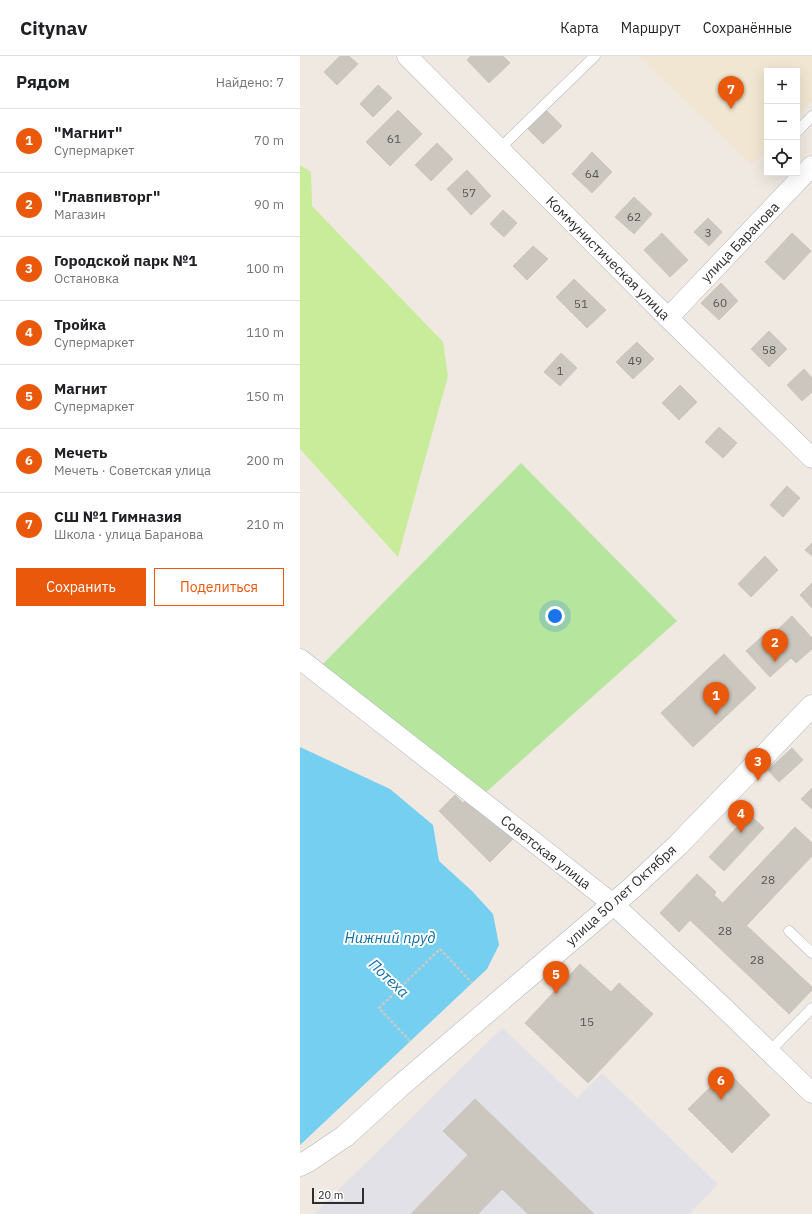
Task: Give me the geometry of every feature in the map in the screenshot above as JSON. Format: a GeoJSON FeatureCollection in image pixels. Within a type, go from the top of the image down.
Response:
{"type":"FeatureCollection","features":[{"type":"Feature","properties":{"kind":"main road","name":"улица 50 лет Октября"},"geometry":{"type":"LineString","coordinates":[[300,1165],[345,1136],[399,1087],[632,888],[678,845],[812,706]]}},
{"type":"Feature","properties":{"kind":"street","name":"Коммунистическая улица"},"geometry":{"type":"LineString","coordinates":[[407,56],[668,318],[812,458]]}},
{"type":"Feature","properties":{"kind":"street","name":"улица Баранова"},"geometry":{"type":"LineString","coordinates":[[668,318],[812,166]]}},
{"type":"Feature","properties":{"kind":"street","name":"Советская улица"},"geometry":{"type":"LineString","coordinates":[[300,659],[612,904],[812,1093]]}},
{"type":"Feature","properties":{"kind":"lane"},"geometry":{"type":"LineString","coordinates":[[499,148],[595,56]]}},
{"type":"Feature","properties":{"kind":"lane"},"geometry":{"type":"LineString","coordinates":[[800,129],[812,116]]}},
{"type":"Feature","properties":{"kind":"lane"},"geometry":{"type":"LineString","coordinates":[[789,931],[812,953]]}},
{"type":"Feature","properties":{"kind":"lane"},"geometry":{"type":"LineString","coordinates":[[769,1052],[812,1008]]}},
{"type":"Feature","properties":{"kind":"path"},"geometry":{"type":"LineString","coordinates":[[410,1041],[379,1008],[440,949],[472,983]]}},
{"type":"Feature","properties":{"kind":"shaded area"},"geometry":{"type":"Polygon","coordinates":[[[639,56],[812,56],[812,101],[800,114],[800,68],[764,68],[764,152],[752,165],[639,56]]]}},
{"type":"Feature","properties":{"kind":"shaded area"},"geometry":{"type":"Polygon","coordinates":[[[502,1028],[577,1098],[602,1073],[718,1184],[689,1214],[314,1214],[502,1028]]]}},
{"type":"Feature","properties":{"kind":"green space"},"geometry":{"type":"Polygon","coordinates":[[[300,165],[311,172],[312,206],[443,342],[448,376],[398,557],[300,449],[300,165]]]}},
{"type":"Feature","properties":{"kind":"green space"},"geometry":{"type":"Polygon","coordinates":[[[521,463],[677,621],[475,802],[313,674],[521,463]]]}},
{"type":"Feature","properties":{"kind":"water","name":"Нижний пруд"},"geometry":{"type":"Polygon","coordinates":[[[300,747],[390,789],[433,825],[439,861],[472,891],[493,914],[499,945],[487,969],[300,1145],[300,747]]]}},
{"type":"Feature","properties":{"kind":"building"},"geometry":{"type":"Polygon","coordinates":[[[340,56],[349,56],[358,64],[337,85],[324,72],[340,56]]]}},
{"type":"Feature","properties":{"kind":"building"},"geometry":{"type":"Polygon","coordinates":[[[471,56],[503,56],[510,63],[489,83],[467,60],[471,56]]]}},
{"type":"Feature","properties":{"kind":"building"},"geometry":{"type":"Polygon","coordinates":[[[378,85],[392,98],[373,117],[360,104],[378,85]]]}},
{"type":"Feature","properties":{"kind":"building"},"geometry":{"type":"Polygon","coordinates":[[[398,110],[422,134],[390,166],[366,142],[398,110]]]}},
{"type":"Feature","properties":{"kind":"building"},"geometry":{"type":"Polygon","coordinates":[[[546,110],[562,126],[543,144],[528,129],[546,110]]]}},
{"type":"Feature","properties":{"kind":"building"},"geometry":{"type":"Polygon","coordinates":[[[437,143],[453,159],[431,181],[415,165],[437,143]]]}},
{"type":"Feature","properties":{"kind":"building"},"geometry":{"type":"Polygon","coordinates":[[[592,152],[612,172],[592,193],[572,174],[592,152]]]}},
{"type":"Feature","properties":{"kind":"building"},"geometry":{"type":"Polygon","coordinates":[[[467,170],[491,196],[471,215],[447,189],[467,170]]]}},
{"type":"Feature","properties":{"kind":"building"},"geometry":{"type":"Polygon","coordinates":[[[634,197],[652,214],[634,234],[615,217],[634,197]]]}},
{"type":"Feature","properties":{"kind":"building"},"geometry":{"type":"Polygon","coordinates":[[[503,210],[517,223],[504,237],[490,224],[503,210]]]}},
{"type":"Feature","properties":{"kind":"building"},"geometry":{"type":"Polygon","coordinates":[[[708,218],[722,232],[709,246],[694,232],[708,218]]]}},
{"type":"Feature","properties":{"kind":"building"},"geometry":{"type":"Polygon","coordinates":[[[662,233],[688,260],[670,277],[644,250],[662,233]]]}},
{"type":"Feature","properties":{"kind":"building"},"geometry":{"type":"Polygon","coordinates":[[[792,233],[811,251],[784,280],[765,262],[792,233]]]}},
{"type":"Feature","properties":{"kind":"building"},"geometry":{"type":"Polygon","coordinates":[[[533,246],[548,259],[527,280],[513,266],[533,246]]]}},
{"type":"Feature","properties":{"kind":"building"},"geometry":{"type":"Polygon","coordinates":[[[574,279],[606,310],[587,328],[556,297],[574,279]]]}},
{"type":"Feature","properties":{"kind":"building"},"geometry":{"type":"Polygon","coordinates":[[[721,283],[738,301],[719,320],[701,303],[721,283]]]}},
{"type":"Feature","properties":{"kind":"building"},"geometry":{"type":"Polygon","coordinates":[[[769,331],[787,349],[769,367],[751,349],[769,331]]]}},
{"type":"Feature","properties":{"kind":"building"},"geometry":{"type":"Polygon","coordinates":[[[637,342],[654,359],[633,379],[616,362],[637,342]]]}},
{"type":"Feature","properties":{"kind":"building"},"geometry":{"type":"Polygon","coordinates":[[[561,353],[577,368],[560,386],[544,372],[561,353]]]}},
{"type":"Feature","properties":{"kind":"building"},"geometry":{"type":"Polygon","coordinates":[[[804,369],[812,378],[812,392],[802,401],[787,385],[804,369]]]}},
{"type":"Feature","properties":{"kind":"building"},"geometry":{"type":"Polygon","coordinates":[[[680,385],[697,402],[679,420],[662,403],[680,385]]]}},
{"type":"Feature","properties":{"kind":"building"},"geometry":{"type":"Polygon","coordinates":[[[719,427],[737,443],[723,458],[705,442],[719,427]]]}},
{"type":"Feature","properties":{"kind":"building"},"geometry":{"type":"Polygon","coordinates":[[[787,486],[800,498],[783,517],[770,505],[787,486]]]}},
{"type":"Feature","properties":{"kind":"building"},"geometry":{"type":"Polygon","coordinates":[[[812,543],[812,556],[805,550],[812,543]]]}},
{"type":"Feature","properties":{"kind":"building"},"geometry":{"type":"Polygon","coordinates":[[[765,556],[778,570],[751,597],[738,584],[765,556]]]}},
{"type":"Feature","properties":{"kind":"building"},"geometry":{"type":"Polygon","coordinates":[[[812,583],[812,608],[800,595],[812,583]]]}},
{"type":"Feature","properties":{"kind":"building"},"geometry":{"type":"Polygon","coordinates":[[[792,616],[812,638],[812,649],[796,663],[791,658],[770,677],[746,651],[767,632],[771,636],[792,616]]]}},
{"type":"Feature","properties":{"kind":"building"},"geometry":{"type":"Polygon","coordinates":[[[724,654],[756,688],[693,747],[661,713],[724,654]]]}},
{"type":"Feature","properties":{"kind":"building"},"geometry":{"type":"Polygon","coordinates":[[[792,748],[803,760],[779,782],[768,770],[792,748]]]}},
{"type":"Feature","properties":{"kind":"building"},"geometry":{"type":"Polygon","coordinates":[[[812,788],[812,809],[801,799],[812,788]]]}},
{"type":"Feature","properties":{"kind":"building"},"geometry":{"type":"Polygon","coordinates":[[[455,795],[463,803],[471,795],[514,838],[490,862],[439,811],[455,795]]]}},
{"type":"Feature","properties":{"kind":"building"},"geometry":{"type":"Polygon","coordinates":[[[749,814],[764,828],[724,871],[709,857],[749,814]]]}},
{"type":"Feature","properties":{"kind":"building"},"geometry":{"type":"Polygon","coordinates":[[[795,827],[812,843],[812,856],[747,925],[723,903],[795,827]]]}},
{"type":"Feature","properties":{"kind":"building"},"geometry":{"type":"Polygon","coordinates":[[[697,874],[716,892],[714,895],[812,987],[812,990],[789,1014],[690,920],[679,932],[660,913],[697,874]]]}},
{"type":"Feature","properties":{"kind":"building"},"geometry":{"type":"Polygon","coordinates":[[[580,964],[611,992],[619,983],[653,1014],[588,1083],[525,1023],[580,964]]]}},
{"type":"Feature","properties":{"kind":"building"},"geometry":{"type":"Polygon","coordinates":[[[727,1071],[770,1115],[732,1153],[688,1109],[727,1071]]]}},
{"type":"Feature","properties":{"kind":"building"},"geometry":{"type":"Polygon","coordinates":[[[475,1099],[594,1214],[528,1214],[502,1189],[478,1214],[411,1214],[468,1155],[443,1131],[475,1099]]]}},
{"type":"Feature","properties":{"kind":"place","name":"СШ №1 Гимназия"},"geometry":{"type":"Point","coordinates":[731,109]}},
{"type":"Feature","properties":{"kind":"place","name":"\"Главпивторг\""},"geometry":{"type":"Point","coordinates":[775,662]}},
{"type":"Feature","properties":{"kind":"place","name":"\"Магнит\""},"geometry":{"type":"Point","coordinates":[716,715]}},
{"type":"Feature","properties":{"kind":"place","name":"Городской парк №1"},"geometry":{"type":"Point","coordinates":[758,781]}},
{"type":"Feature","properties":{"kind":"place","name":"Тройка"},"geometry":{"type":"Point","coordinates":[741,833]}},
{"type":"Feature","properties":{"kind":"place","name":"Магнит"},"geometry":{"type":"Point","coordinates":[556,994]}},
{"type":"Feature","properties":{"kind":"place","name":"Мечеть"},"geometry":{"type":"Point","coordinates":[721,1100]}},
{"type":"Feature","properties":{"kind":"water label","name":"Потеха"},"geometry":{"type":"Point","coordinates":[389,978]}}]}
